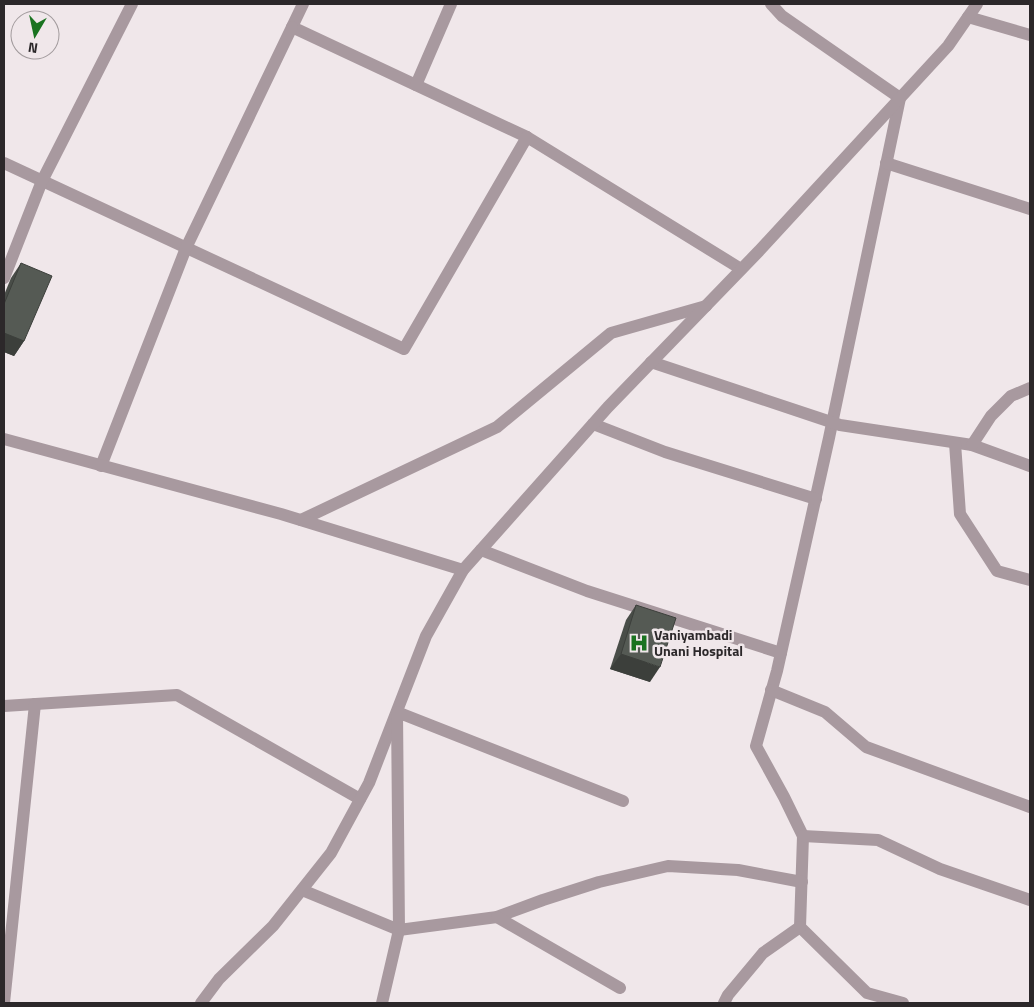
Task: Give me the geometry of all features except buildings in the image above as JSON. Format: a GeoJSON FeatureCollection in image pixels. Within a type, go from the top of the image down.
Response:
{"type":"FeatureCollection","features":[{"type":"Feature","properties":{"kind":"street"},"geometry":{"type":"LineString","coordinates":[[4,278],[42,181],[132,4]]}},
{"type":"Feature","properties":{"kind":"street"},"geometry":{"type":"LineString","coordinates":[[101,466],[186,248],[303,4]]}},
{"type":"Feature","properties":{"kind":"street"},"geometry":{"type":"LineString","coordinates":[[416,85],[451,4]]}},
{"type":"Feature","properties":{"kind":"street"},"geometry":{"type":"LineString","coordinates":[[771,4],[782,16],[900,98]]}},
{"type":"Feature","properties":{"kind":"street"},"geometry":{"type":"LineString","coordinates":[[201,1003],[218,979],[273,926],[331,853],[369,783],[426,636],[463,570],[593,424],[741,269],[948,46],[977,4]]}},
{"type":"Feature","properties":{"kind":"street"},"geometry":{"type":"LineString","coordinates":[[968,17],[1030,36]]}},
{"type":"Feature","properties":{"kind":"street"},"geometry":{"type":"LineString","coordinates":[[292,26],[527,137],[741,269]]}},
{"type":"Feature","properties":{"kind":"street"},"geometry":{"type":"LineString","coordinates":[[900,98],[816,499],[781,653],[756,746],[784,796],[803,836],[800,928],[867,993],[903,1003]]}},
{"type":"Feature","properties":{"kind":"street"},"geometry":{"type":"LineString","coordinates":[[4,163],[404,349],[527,137]]}},
{"type":"Feature","properties":{"kind":"street"},"geometry":{"type":"LineString","coordinates":[[886,163],[1030,209]]}},
{"type":"Feature","properties":{"kind":"street"},"geometry":{"type":"LineString","coordinates":[[300,520],[497,428],[611,333],[706,306]]}},
{"type":"Feature","properties":{"kind":"street"},"geometry":{"type":"LineString","coordinates":[[651,362],[832,422],[972,445],[1030,466]]}},
{"type":"Feature","properties":{"kind":"street"},"geometry":{"type":"LineString","coordinates":[[972,445],[991,416],[1011,396],[1030,388]]}},
{"type":"Feature","properties":{"kind":"street"},"geometry":{"type":"LineString","coordinates":[[593,424],[665,452],[816,499]]}},
{"type":"Feature","properties":{"kind":"street"},"geometry":{"type":"LineString","coordinates":[[4,440],[300,520],[463,570]]}},
{"type":"Feature","properties":{"kind":"street"},"geometry":{"type":"LineString","coordinates":[[955,443],[960,514],[997,571],[1030,580]]}},
{"type":"Feature","properties":{"kind":"street"},"geometry":{"type":"LineString","coordinates":[[480,550],[587,592],[781,653]]}},
{"type":"Feature","properties":{"kind":"street"},"geometry":{"type":"LineString","coordinates":[[771,690],[825,712],[866,747],[1030,807]]}},
{"type":"Feature","properties":{"kind":"street"},"geometry":{"type":"LineString","coordinates":[[4,706],[177,695],[360,799]]}},
{"type":"Feature","properties":{"kind":"street"},"geometry":{"type":"LineString","coordinates":[[4,1003],[35,704]]}},
{"type":"Feature","properties":{"kind":"street"},"geometry":{"type":"LineString","coordinates":[[397,712],[623,801]]}},
{"type":"Feature","properties":{"kind":"street"},"geometry":{"type":"LineString","coordinates":[[382,1003],[399,930],[397,712]]}},
{"type":"Feature","properties":{"kind":"street"},"geometry":{"type":"LineString","coordinates":[[803,836],[878,840],[940,869],[1030,900]]}},
{"type":"Feature","properties":{"kind":"street"},"geometry":{"type":"LineString","coordinates":[[302,890],[399,930],[497,917],[599,882],[668,866],[738,870],[802,882]]}},
{"type":"Feature","properties":{"kind":"street"},"geometry":{"type":"LineString","coordinates":[[497,917],[620,988]]}},
{"type":"Feature","properties":{"kind":"street"},"geometry":{"type":"LineString","coordinates":[[724,1003],[763,953],[800,928]]}},
{"type":"Feature","properties":{"kind":"place","name":"Vaniyambadi Unani Hospital"},"geometry":{"type":"Point","coordinates":[639,643]}}]}
